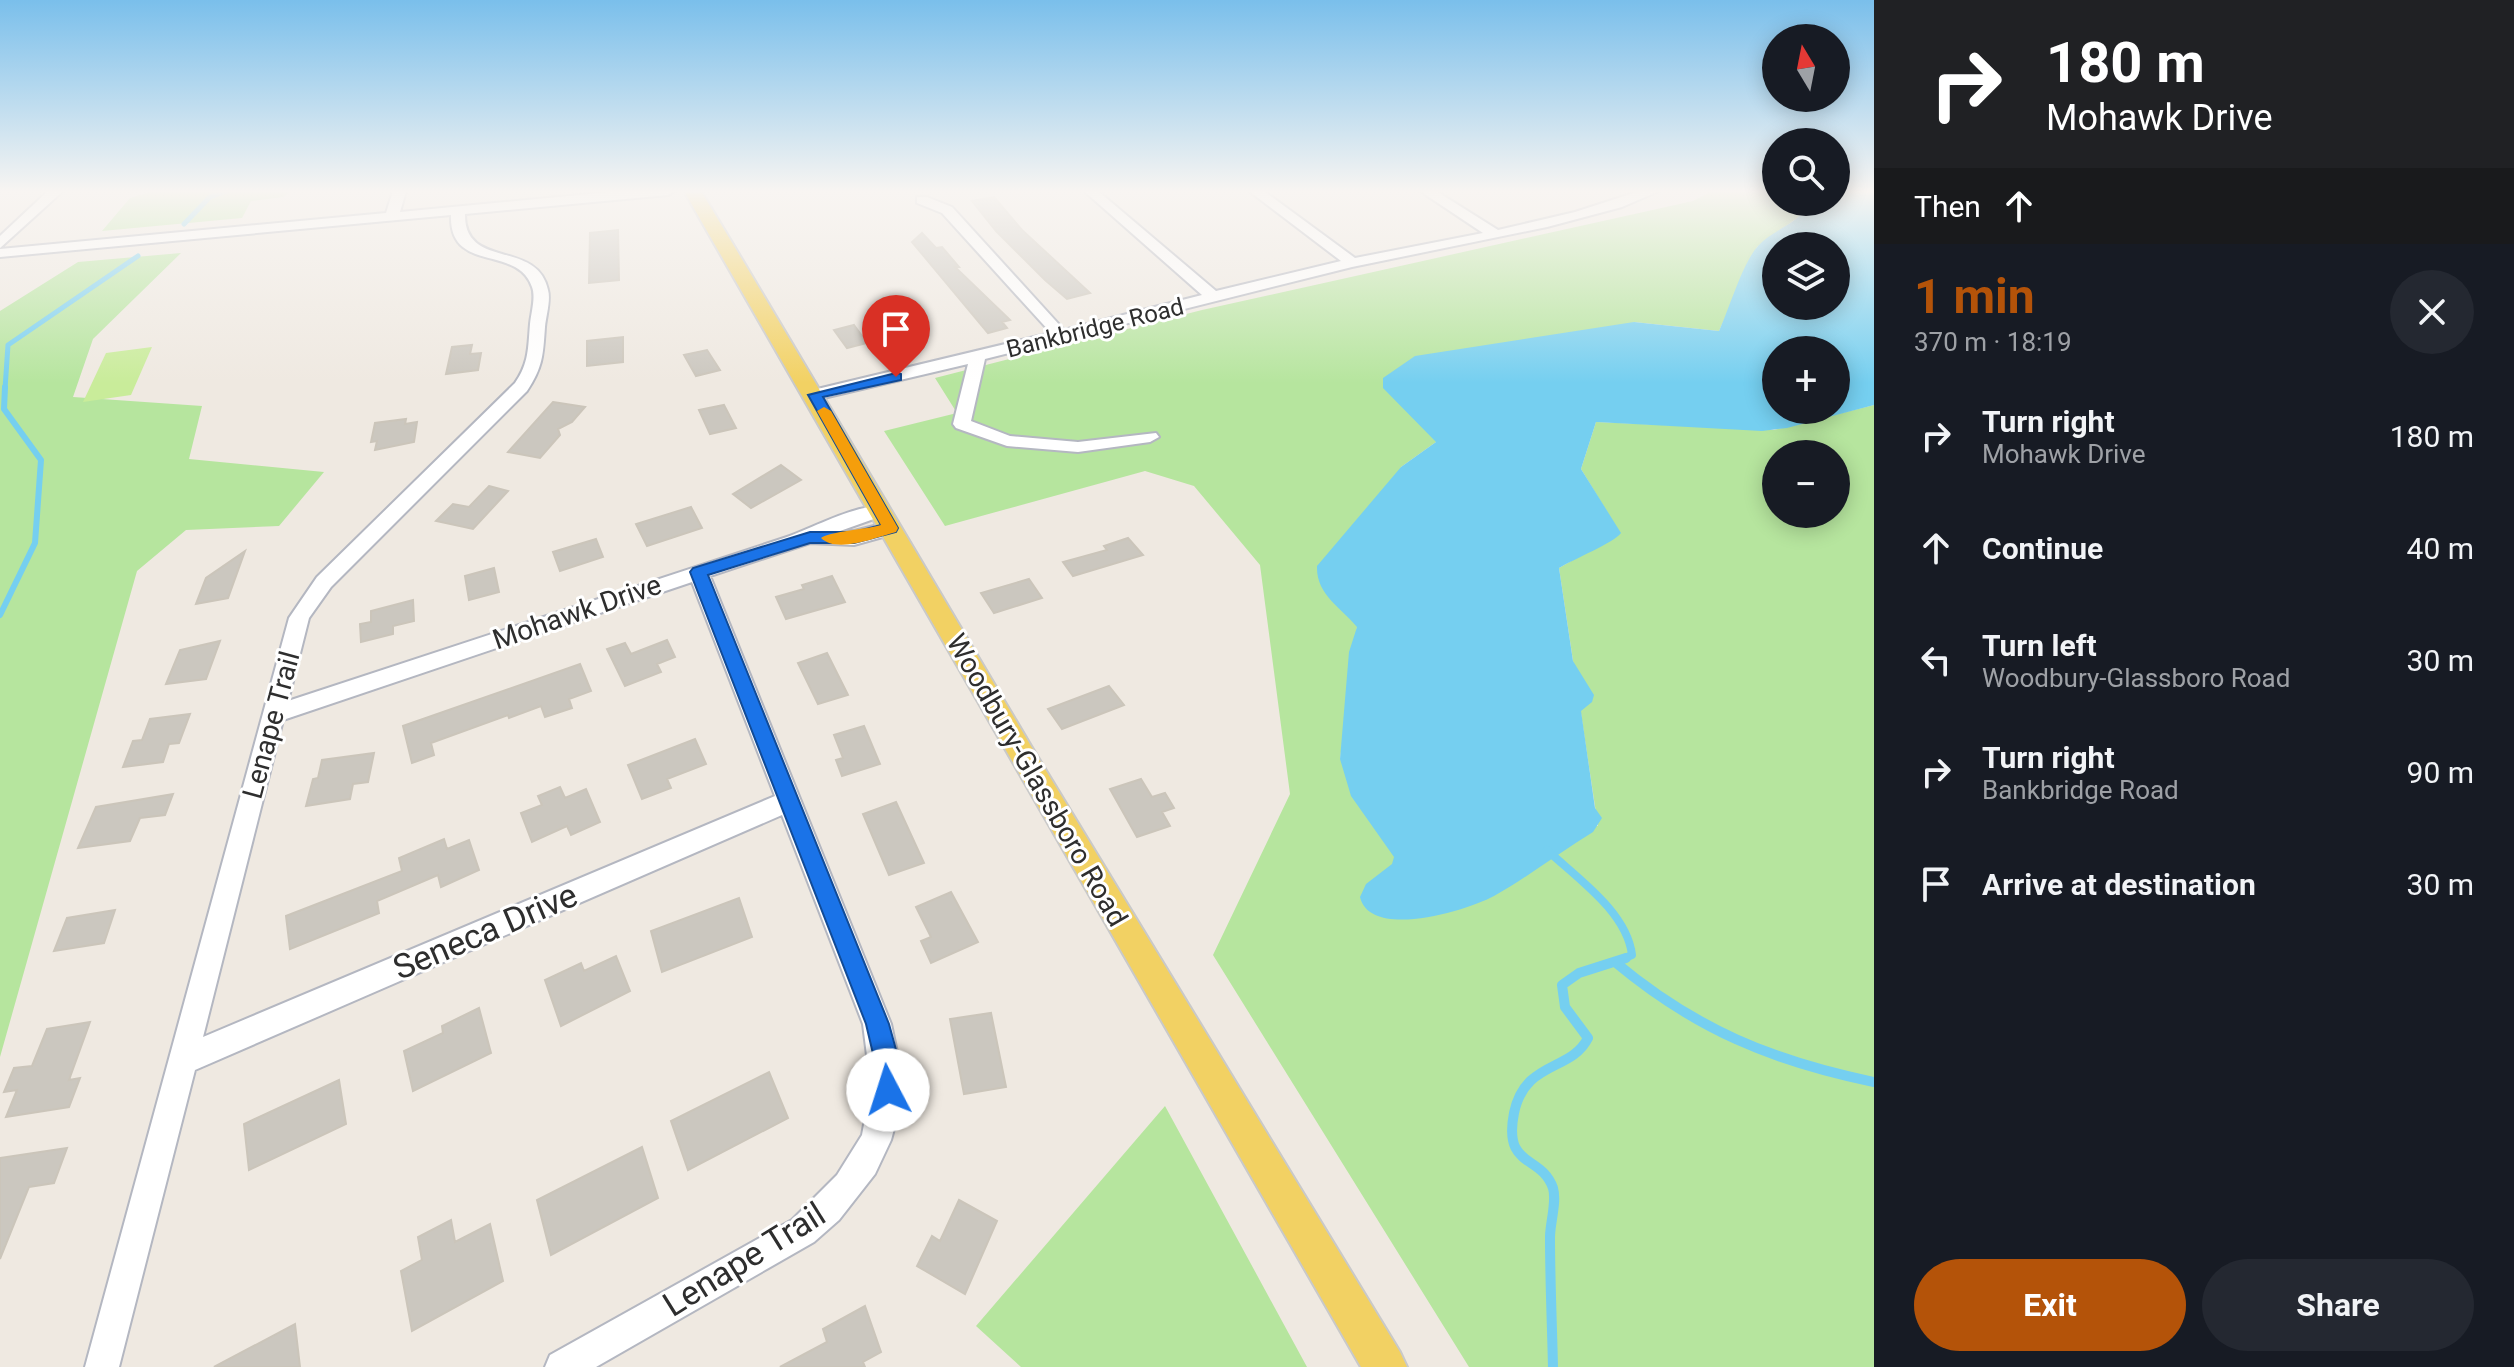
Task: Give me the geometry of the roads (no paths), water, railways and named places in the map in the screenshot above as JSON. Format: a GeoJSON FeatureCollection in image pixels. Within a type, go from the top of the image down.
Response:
{"type":"FeatureCollection","features":[{"type":"Feature","properties":{"kind":"main road","name":"Woodbury-Glassboro Road"},"geometry":{"type":"LineString","coordinates":[[730,255],[1385,1367]]}},
{"type":"Feature","properties":{"kind":"street","name":"Lenape Trail"},"geometry":{"type":"LineString","coordinates":[[102,1367],[299,618],[308,602],[521,387],[534,368],[541,290],[537,278],[524,266],[494,255]]}},
{"type":"Feature","properties":{"kind":"street"},"geometry":{"type":"LineString","coordinates":[[988,255],[1060,334]]}},
{"type":"Feature","properties":{"kind":"street"},"geometry":{"type":"LineString","coordinates":[[1165,255],[1215,298]]}},
{"type":"Feature","properties":{"kind":"street"},"geometry":{"type":"LineString","coordinates":[[1341,255],[1352,263]]}},
{"type":"Feature","properties":{"kind":"street","name":"Bankbridge Road"},"geometry":{"type":"LineString","coordinates":[[815,395],[977,359],[1060,334],[1392,255]]}},
{"type":"Feature","properties":{"kind":"street"},"geometry":{"type":"LineString","coordinates":[[977,359],[962,424],[1007,441],[1078,447],[1150,437]]}},
{"type":"Feature","properties":{"kind":"street","name":"Mohawk Drive"},"geometry":{"type":"LineString","coordinates":[[275,714],[698,572],[810,538],[854,538],[884,520]]}},
{"type":"Feature","properties":{"kind":"street","name":"Lenape Trail"},"geometry":{"type":"LineString","coordinates":[[562,1367],[803,1231],[834,1205],[872,1152],[883,1120],[888,1090],[886,1058],[877,1024],[698,572]]}},
{"type":"Feature","properties":{"kind":"street","name":"Seneca Drive"},"geometry":{"type":"LineString","coordinates":[[181,1061],[789,801]]}},
{"type":"Feature","properties":{"kind":"water"},"geometry":{"type":"Polygon","coordinates":[[[1752,255],[1762,255],[1762,320],[1850,320],[1850,255],[1874,255],[1874,405],[1850,411],[1850,336],[1762,336],[1762,424],[1802,424],[1762,431],[1596,422],[1581,469],[1621,533],[1559,568],[1573,661],[1594,695],[1592,702],[1581,711],[1595,808],[1602,818],[1593,832],[1507,889],[1463,909],[1399,920],[1381,917],[1367,910],[1360,897],[1366,884],[1392,864],[1394,857],[1351,796],[1340,759],[1349,652],[1357,627],[1325,593],[1317,566],[1401,467],[1436,442],[1383,388],[1383,378],[1415,356],[1634,322],[1719,331],[1752,255]]]}},
{"type":"Feature","properties":{"kind":"waterway"},"geometry":{"type":"LineString","coordinates":[[5,389],[8,345],[138,256]]}},
{"type":"Feature","properties":{"kind":"waterway"},"geometry":{"type":"LineString","coordinates":[[0,615],[35,543],[41,460],[4,409],[5,387]]}},
{"type":"Feature","properties":{"kind":"waterway"},"geometry":{"type":"LineString","coordinates":[[1547,850],[1586,884],[1621,924],[1632,955],[1621,960]]}},
{"type":"Feature","properties":{"kind":"waterway"},"geometry":{"type":"LineString","coordinates":[[1621,960],[1626,958]]}},
{"type":"Feature","properties":{"kind":"waterway"},"geometry":{"type":"LineString","coordinates":[[1553,1367],[1550,1237],[1554,1194],[1547,1177],[1525,1159],[1514,1144],[1514,1113],[1528,1084],[1571,1057],[1588,1038],[1565,1007],[1562,985],[1579,973],[1621,960]]}},
{"type":"Feature","properties":{"kind":"waterway"},"geometry":{"type":"LineString","coordinates":[[1615,962],[1675,1006],[1736,1039],[1802,1064],[1874,1082]]}}]}
